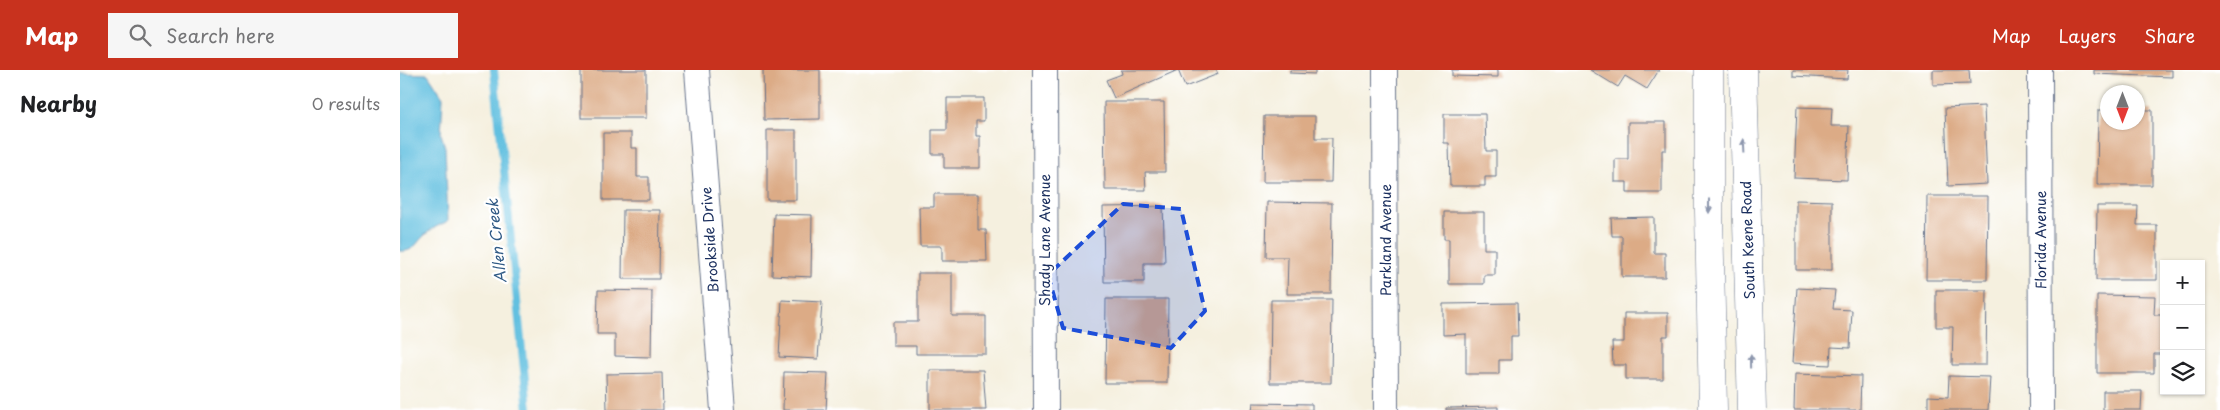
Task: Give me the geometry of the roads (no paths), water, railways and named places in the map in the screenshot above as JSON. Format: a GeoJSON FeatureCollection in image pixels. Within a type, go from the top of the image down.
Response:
{"type":"FeatureCollection","features":[{"type":"Feature","properties":{"kind":"main road"},"geometry":{"type":"LineString","coordinates":[[1709,70],[1708,211],[1713,410]]}},
{"type":"Feature","properties":{"kind":"main road","name":"South Keene Road"},"geometry":{"type":"LineString","coordinates":[[1743,70],[1752,410]]}},
{"type":"Feature","properties":{"kind":"street","name":"Brookside Drive"},"geometry":{"type":"LineString","coordinates":[[697,70],[723,410]]}},
{"type":"Feature","properties":{"kind":"street","name":"Shady Lane Avenue"},"geometry":{"type":"LineString","coordinates":[[1045,70],[1046,410]]}},
{"type":"Feature","properties":{"kind":"street","name":"Parkland Avenue"},"geometry":{"type":"LineString","coordinates":[[1385,70],[1386,410]]}},
{"type":"Feature","properties":{"kind":"street","name":"Florida Avenue"},"geometry":{"type":"LineString","coordinates":[[2040,70],[2041,410]]}},
{"type":"Feature","properties":{"kind":"water"},"geometry":{"type":"Polygon","coordinates":[[[400,73],[428,74],[443,97],[441,134],[445,147],[448,221],[431,230],[415,246],[405,251],[400,251],[400,73]]]}},
{"type":"Feature","properties":{"kind":"waterway","name":"Allen Creek"},"geometry":{"type":"LineString","coordinates":[[494,70],[528,410]]}}]}
